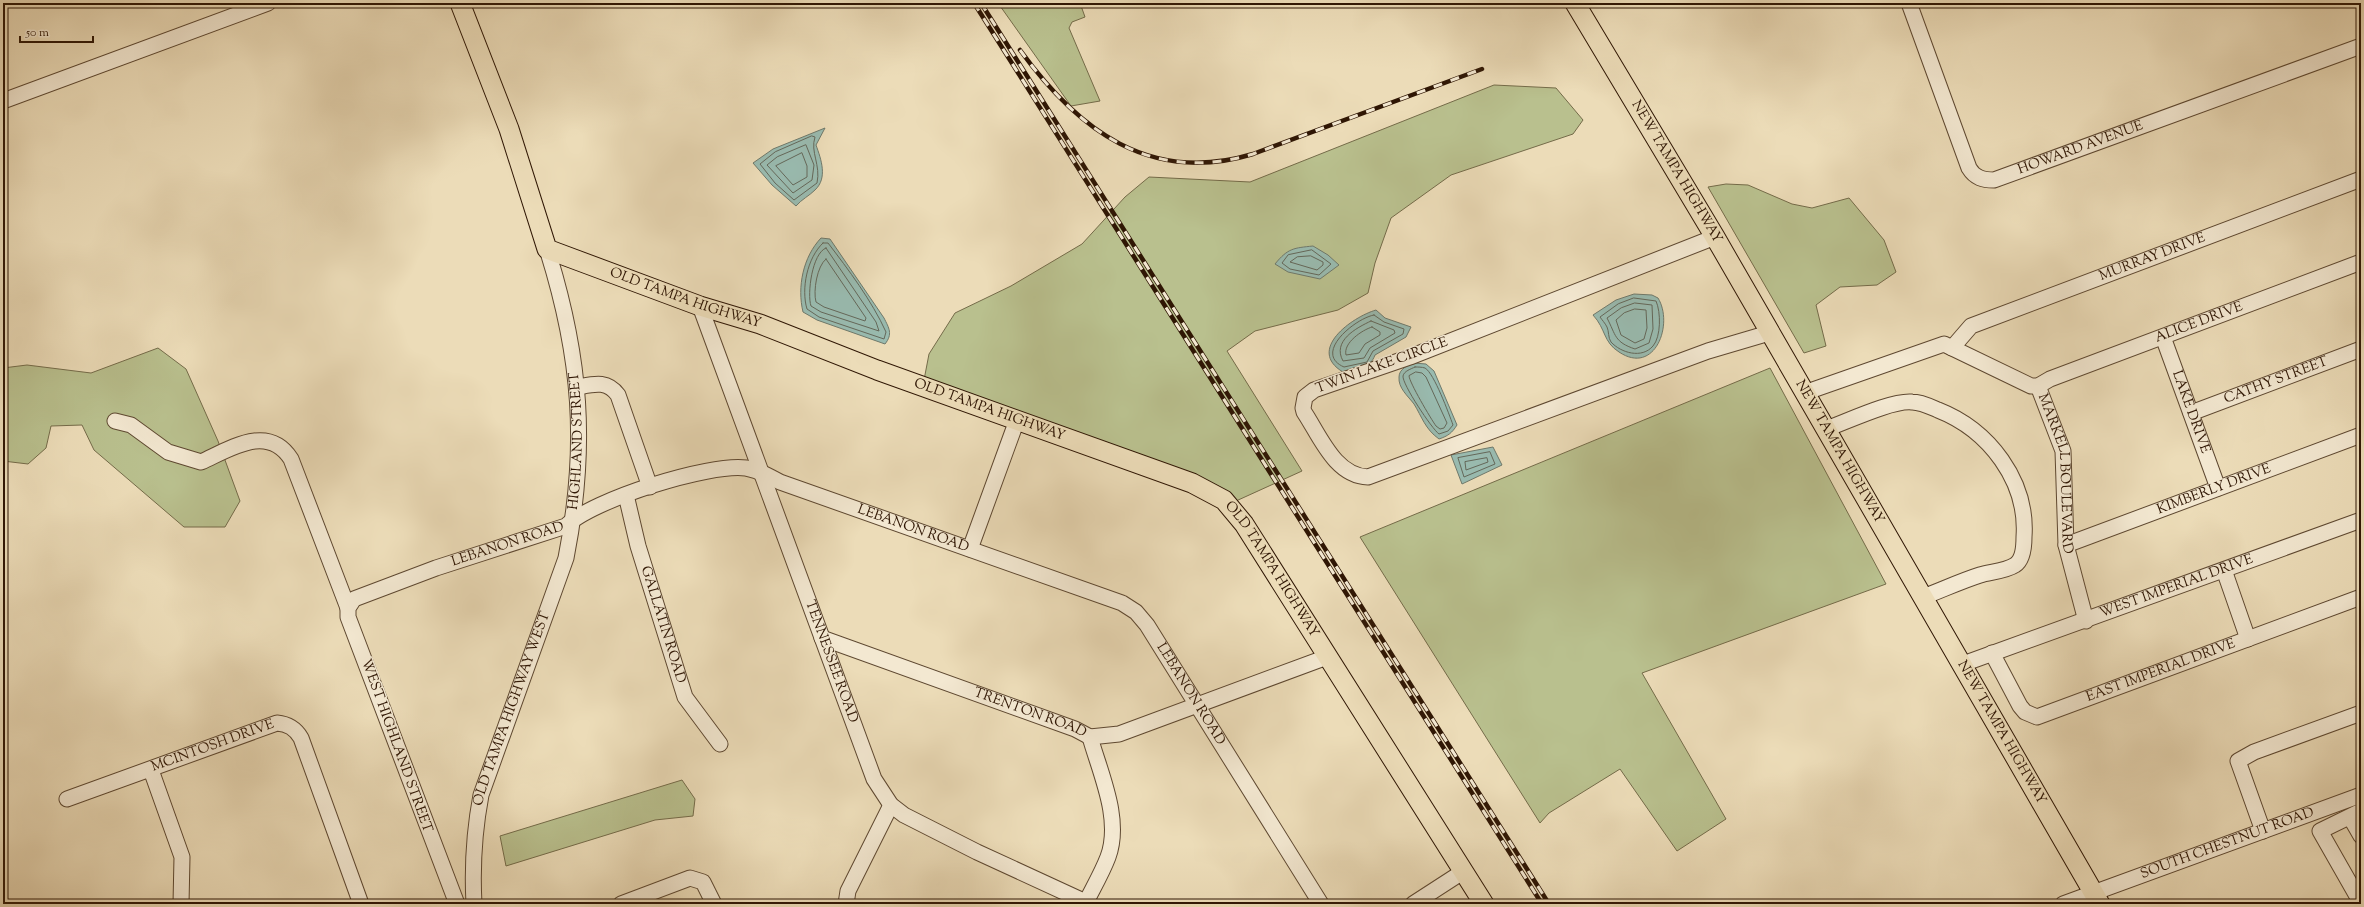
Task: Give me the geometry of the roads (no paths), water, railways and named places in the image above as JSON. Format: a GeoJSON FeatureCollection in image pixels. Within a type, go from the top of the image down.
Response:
{"type":"FeatureCollection","features":[{"type":"Feature","properties":{"kind":"main road"},"geometry":{"type":"LineString","coordinates":[[460,3],[509,129],[547,249]]}},
{"type":"Feature","properties":{"kind":"main road","name":"NEW TAMPA HIGHWAY"},"geometry":{"type":"LineString","coordinates":[[1575,3],[1715,237],[1769,333],[1963,664],[2096,898]]}},
{"type":"Feature","properties":{"kind":"main road","name":"OLD TAMPA HIGHWAY"},"geometry":{"type":"LineString","coordinates":[[547,249],[700,306],[760,324],[1017,420],[1192,483],[1224,500],[1244,524],[1484,904]]}},
{"type":"Feature","properties":{"kind":"street"},"geometry":{"type":"LineString","coordinates":[[3,101],[268,3]]}},
{"type":"Feature","properties":{"kind":"street","name":"HOWARD AVENUE"},"geometry":{"type":"LineString","coordinates":[[1909,3],[1969,168],[1972,174],[1986,180],[2001,178],[2361,46]]}},
{"type":"Feature","properties":{"kind":"street","name":"MURRAY DRIVE"},"geometry":{"type":"LineString","coordinates":[[1952,348],[1971,326],[2361,179]]}},
{"type":"Feature","properties":{"kind":"street","name":"TWIN LAKE CIRCLE"},"geometry":{"type":"LineString","coordinates":[[1715,237],[1410,358],[1314,390],[1305,397],[1304,412],[1336,462],[1345,471],[1358,476],[1368,477],[1708,351],[1769,333]]}},
{"type":"Feature","properties":{"kind":"street","name":"HIGHLAND STREET"},"geometry":{"type":"LineString","coordinates":[[547,249],[570,331],[578,387],[580,468],[574,517]]}},
{"type":"Feature","properties":{"kind":"street","name":"ALICE DRIVE"},"geometry":{"type":"LineString","coordinates":[[2038,386],[2361,262]]}},
{"type":"Feature","properties":{"kind":"street","name":"TENNESSEE ROAD"},"geometry":{"type":"LineString","coordinates":[[700,306],[874,779],[891,805],[904,815],[977,852],[1087,903]]}},
{"type":"Feature","properties":{"kind":"street","name":"LAKE DRIVE"},"geometry":{"type":"LineString","coordinates":[[2163,337],[2218,488]]}},
{"type":"Feature","properties":{"kind":"street","name":"MARKELL BOULEVARD"},"geometry":{"type":"LineString","coordinates":[[1804,393],[1944,344],[2031,386],[2038,386],[2065,457],[2064,528],[2066,544],[2086,621]]}},
{"type":"Feature","properties":{"kind":"street","name":"CATHY STREET"},"geometry":{"type":"LineString","coordinates":[[2191,412],[2361,349]]}},
{"type":"Feature","properties":{"kind":"street"},"geometry":{"type":"LineString","coordinates":[[578,387],[598,383],[613,389],[618,395],[650,487]]}},
{"type":"Feature","properties":{"kind":"street"},"geometry":{"type":"LineString","coordinates":[[1826,429],[1905,402],[1918,403],[1949,414],[1969,426],[1983,437],[2006,467],[2017,491],[2023,512],[2025,528],[2021,558],[2015,566],[1980,575],[1923,597]]}},
{"type":"Feature","properties":{"kind":"street"},"geometry":{"type":"LineString","coordinates":[[970,549],[1017,420]]}},
{"type":"Feature","properties":{"kind":"street","name":"WEST HIGHLAND STREET"},"geometry":{"type":"LineString","coordinates":[[115,421],[131,425],[168,452],[202,462],[248,441],[259,440],[280,446],[291,459],[348,608],[348,617],[432,843],[457,904]]}},
{"type":"Feature","properties":{"kind":"street","name":"KIMBERLY DRIVE"},"geometry":{"type":"LineString","coordinates":[[2066,544],[2361,434]]}},
{"type":"Feature","properties":{"kind":"street","name":"LEBANON ROAD"},"geometry":{"type":"LineString","coordinates":[[348,608],[354,599],[436,568],[566,526],[574,517],[597,505],[650,487],[706,470],[746,468],[761,472],[780,482],[1122,603],[1136,612],[1147,625],[1321,904]]}},
{"type":"Feature","properties":{"kind":"street","name":"GALLATIN ROAD"},"geometry":{"type":"LineString","coordinates":[[626,495],[638,546],[685,697],[720,744]]}},
{"type":"Feature","properties":{"kind":"street","name":"OLD TAMPA HIGHWAY WEST"},"geometry":{"type":"LineString","coordinates":[[474,904],[472,868],[476,822],[481,796],[566,558],[574,517]]}},
{"type":"Feature","properties":{"kind":"street","name":"WEST IMPERIAL DRIVE"},"geometry":{"type":"LineString","coordinates":[[1963,664],[2086,621],[2361,520]]}},
{"type":"Feature","properties":{"kind":"street"},"geometry":{"type":"LineString","coordinates":[[2224,570],[2248,639]]}},
{"type":"Feature","properties":{"kind":"street","name":"EAST IMPERIAL DRIVE"},"geometry":{"type":"LineString","coordinates":[[1992,653],[2020,706],[2025,712],[2037,717],[2361,598]]}},
{"type":"Feature","properties":{"kind":"street","name":"TRENTON ROAD"},"geometry":{"type":"LineString","coordinates":[[822,638],[1075,729],[1090,737],[1119,734],[1327,657]]}},
{"type":"Feature","properties":{"kind":"street"},"geometry":{"type":"LineString","coordinates":[[2263,831],[2238,761],[2254,752],[2361,713]]}},
{"type":"Feature","properties":{"kind":"street","name":"MCINTOSH DRIVE"},"geometry":{"type":"LineString","coordinates":[[67,799],[151,770],[277,723],[290,726],[301,738],[361,904]]}},
{"type":"Feature","properties":{"kind":"street"},"geometry":{"type":"LineString","coordinates":[[1087,903],[1108,856],[1112,826],[1111,810],[1090,737]]}},
{"type":"Feature","properties":{"kind":"street"},"geometry":{"type":"LineString","coordinates":[[151,770],[182,857],[182,904]]}},
{"type":"Feature","properties":{"kind":"street","name":"SOUTH CHESTNUT ROAD"},"geometry":{"type":"LineString","coordinates":[[2063,904],[2096,898],[2263,831],[2361,795]]}},
{"type":"Feature","properties":{"kind":"street"},"geometry":{"type":"LineString","coordinates":[[846,904],[848,891],[891,805]]}},
{"type":"Feature","properties":{"kind":"street"},"geometry":{"type":"LineString","coordinates":[[2359,902],[2320,831],[2355,814],[2361,836]]}},
{"type":"Feature","properties":{"kind":"street"},"geometry":{"type":"LineString","coordinates":[[1413,904],[1464,871]]}},
{"type":"Feature","properties":{"kind":"street"},"geometry":{"type":"LineString","coordinates":[[621,904],[690,878],[703,882],[714,904]]}},
{"type":"Feature","properties":{"kind":"water"},"geometry":{"type":"Polygon","coordinates":[[[825,128],[816,145],[822,168],[821,180],[815,190],[796,206],[772,185],[753,163],[773,149],[825,128]]]}},
{"type":"Feature","properties":{"kind":"water"},"geometry":{"type":"Polygon","coordinates":[[[821,238],[830,239],[884,318],[890,334],[885,344],[817,320],[803,312],[801,302],[801,283],[803,273],[810,254],[821,238]]]}},
{"type":"Feature","properties":{"kind":"water"},"geometry":{"type":"Polygon","coordinates":[[[1313,246],[1328,255],[1339,265],[1320,279],[1288,272],[1275,264],[1284,255],[1292,250],[1301,247],[1313,246]]]}},
{"type":"Feature","properties":{"kind":"water"},"geometry":{"type":"Polygon","coordinates":[[[1634,294],[1652,295],[1658,298],[1664,321],[1658,344],[1651,352],[1643,357],[1632,358],[1619,352],[1610,344],[1593,315],[1616,300],[1634,294]]]}},
{"type":"Feature","properties":{"kind":"water"},"geometry":{"type":"Polygon","coordinates":[[[1376,310],[1385,318],[1411,327],[1406,337],[1375,355],[1373,360],[1366,366],[1343,372],[1333,363],[1329,354],[1331,345],[1337,335],[1345,327],[1366,314],[1376,310]]]}},
{"type":"Feature","properties":{"kind":"water"},"geometry":{"type":"Polygon","coordinates":[[[1414,363],[1426,364],[1434,371],[1457,425],[1450,434],[1445,437],[1439,439],[1430,431],[1414,404],[1400,385],[1400,372],[1407,366],[1414,363]]]}},
{"type":"Feature","properties":{"kind":"water"},"geometry":{"type":"Polygon","coordinates":[[[1493,447],[1502,465],[1462,484],[1451,455],[1493,447]]]}},
{"type":"Feature","properties":{"kind":"railway"},"geometry":{"type":"LineString","coordinates":[[974,3],[1542,904]]}},
{"type":"Feature","properties":{"kind":"railway"},"geometry":{"type":"LineString","coordinates":[[981,3],[1549,904]]}},
{"type":"Feature","properties":{"kind":"railway"},"geometry":{"type":"LineString","coordinates":[[1020,50],[1042,79],[1066,104],[1092,126],[1120,144],[1149,156],[1181,162],[1216,162],[1253,154],[1482,69]]}}]}
